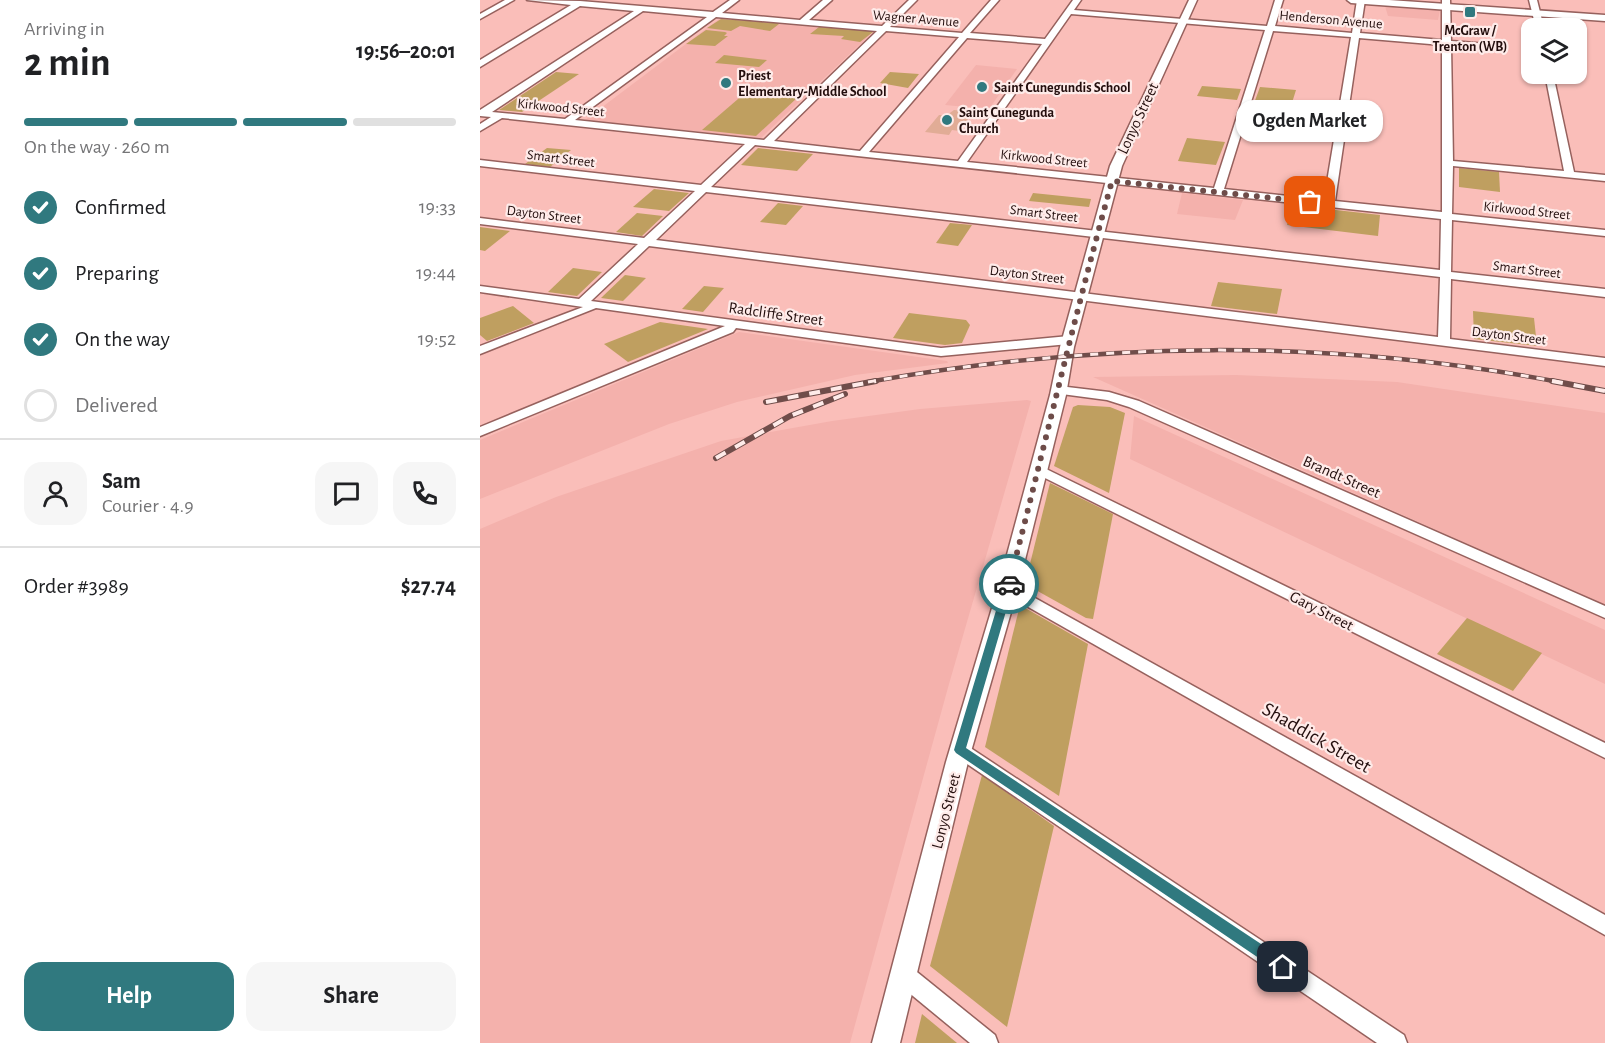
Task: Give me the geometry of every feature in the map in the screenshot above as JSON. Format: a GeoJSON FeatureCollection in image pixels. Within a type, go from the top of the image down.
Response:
{"type":"FeatureCollection","features":[{"type":"Feature","properties":{"kind":"street"},"geometry":{"type":"LineString","coordinates":[[480,16],[510,0]]}},
{"type":"Feature","properties":{"kind":"street","name":"Wagner Avenue"},"geometry":{"type":"LineString","coordinates":[[531,0],[582,2],[642,9],[1047,42]]}},
{"type":"Feature","properties":{"kind":"street"},"geometry":{"type":"LineString","coordinates":[[482,113],[655,0]]}},
{"type":"Feature","properties":{"kind":"street"},"geometry":{"type":"LineString","coordinates":[[567,122],[735,0]]}},
{"type":"Feature","properties":{"kind":"street"},"geometry":{"type":"LineString","coordinates":[[801,22],[828,0]]}},
{"type":"Feature","properties":{"kind":"street"},"geometry":{"type":"LineString","coordinates":[[766,144],[913,0]]}},
{"type":"Feature","properties":{"kind":"street"},"geometry":{"type":"LineString","coordinates":[[862,154],[995,0]]}},
{"type":"Feature","properties":{"kind":"street"},"geometry":{"type":"LineString","coordinates":[[961,164],[1077,0]]}},
{"type":"Feature","properties":{"kind":"street","name":"Lonyo Street"},"geometry":{"type":"LineString","coordinates":[[886,1043],[960,750],[1008,588],[1059,390],[1069,340],[1112,181],[1123,147],[1194,0]]}},
{"type":"Feature","properties":{"kind":"street"},"geometry":{"type":"LineString","coordinates":[[1218,192],[1279,0]]}},
{"type":"Feature","properties":{"kind":"street"},"geometry":{"type":"LineString","coordinates":[[1351,0],[1605,18]]}},
{"type":"Feature","properties":{"kind":"street"},"geometry":{"type":"LineString","coordinates":[[1329,204],[1361,0]]}},
{"type":"Feature","properties":{"kind":"street"},"geometry":{"type":"LineString","coordinates":[[1533,0],[1537,18]]}},
{"type":"Feature","properties":{"kind":"street"},"geometry":{"type":"LineString","coordinates":[[480,64],[582,2]]}},
{"type":"Feature","properties":{"kind":"street"},"geometry":{"type":"LineString","coordinates":[[1444,342],[1448,163],[1446,6]]}},
{"type":"Feature","properties":{"kind":"street","name":"Henderson Avenue"},"geometry":{"type":"LineString","coordinates":[[1069,12],[1500,47]]}},
{"type":"Feature","properties":{"kind":"street"},"geometry":{"type":"LineString","coordinates":[[1551,84],[1570,175]]}},
{"type":"Feature","properties":{"kind":"street","name":"Kirkwood Street"},"geometry":{"type":"LineString","coordinates":[[482,113],[1605,233]]}},
{"type":"Feature","properties":{"kind":"street"},"geometry":{"type":"LineString","coordinates":[[480,129],[500,115]]}},
{"type":"Feature","properties":{"kind":"street"},"geometry":{"type":"LineString","coordinates":[[480,350],[588,309],[587,304],[647,242],[753,142]]}},
{"type":"Feature","properties":{"kind":"street","name":"Smart Street"},"geometry":{"type":"LineString","coordinates":[[480,163],[1605,293]]}},
{"type":"Feature","properties":{"kind":"street"},"geometry":{"type":"LineString","coordinates":[[1448,163],[1605,178]]}},
{"type":"Feature","properties":{"kind":"street","name":"Dayton Street"},"geometry":{"type":"LineString","coordinates":[[480,221],[1605,362]]}},
{"type":"Feature","properties":{"kind":"street","name":"Radcliffe Street"},"geometry":{"type":"LineString","coordinates":[[480,289],[941,352],[1069,340]]}},
{"type":"Feature","properties":{"kind":"street"},"geometry":{"type":"LineString","coordinates":[[480,432],[729,329],[733,324]]}},
{"type":"Feature","properties":{"kind":"street","name":"Brandt Street"},"geometry":{"type":"LineString","coordinates":[[1059,390],[1109,396],[1134,404],[1605,612]]}},
{"type":"Feature","properties":{"kind":"street","name":"Gary Street"},"geometry":{"type":"LineString","coordinates":[[1038,469],[1605,751]]}},
{"type":"Feature","properties":{"kind":"street","name":"Shaddick Street"},"geometry":{"type":"LineString","coordinates":[[1008,588],[1605,926]]}},
{"type":"Feature","properties":{"kind":"street"},"geometry":{"type":"LineString","coordinates":[[960,750],[1396,1043]]}},
{"type":"Feature","properties":{"kind":"street"},"geometry":{"type":"LineString","coordinates":[[904,975],[987,1043]]}},
{"type":"Feature","properties":{"kind":"shaded area"},"geometry":{"type":"Polygon","coordinates":[[[1385,6],[1440,10],[1438,20],[1388,16],[1385,6]]]}},
{"type":"Feature","properties":{"kind":"shaded area","name":"Priest Elementary‑Middle School"},"geometry":{"type":"Polygon","coordinates":[[[719,19],[873,32],[761,138],[585,120],[719,19]]]}},
{"type":"Feature","properties":{"kind":"shaded area"},"geometry":{"type":"Polygon","coordinates":[[[721,19],[779,24],[770,31],[740,26],[731,31],[707,28],[721,19]]]}},
{"type":"Feature","properties":{"kind":"shaded area"},"geometry":{"type":"Polygon","coordinates":[[[819,27],[873,32],[860,42],[841,39],[844,36],[810,34],[819,27]]]}},
{"type":"Feature","properties":{"kind":"shaded area"},"geometry":{"type":"Polygon","coordinates":[[[706,30],[725,32],[727,33],[724,36],[728,36],[715,46],[686,44],[706,30]]]}},
{"type":"Feature","properties":{"kind":"shaded area"},"geometry":{"type":"Polygon","coordinates":[[[724,55],[767,60],[759,67],[715,63],[724,55]]]}},
{"type":"Feature","properties":{"kind":"shaded area","name":"Saint Cunegundis School"},"geometry":{"type":"Polygon","coordinates":[[[976,65],[1017,69],[989,109],[945,105],[976,65]]]}},
{"type":"Feature","properties":{"kind":"shaded area"},"geometry":{"type":"Polygon","coordinates":[[[556,72],[579,74],[522,112],[499,110],[556,72]]]}},
{"type":"Feature","properties":{"kind":"shaded area"},"geometry":{"type":"Polygon","coordinates":[[[890,72],[919,74],[908,88],[880,83],[890,72]]]}},
{"type":"Feature","properties":{"kind":"shaded area"},"geometry":{"type":"Polygon","coordinates":[[[1202,86],[1241,89],[1237,100],[1197,96],[1202,86]]]}},
{"type":"Feature","properties":{"kind":"shaded area"},"geometry":{"type":"Polygon","coordinates":[[[1260,87],[1296,90],[1290,109],[1253,106],[1260,87]]]}},
{"type":"Feature","properties":{"kind":"shaded area"},"geometry":{"type":"Polygon","coordinates":[[[745,93],[797,98],[756,136],[702,130],[745,93]]]}},
{"type":"Feature","properties":{"kind":"shaded area"},"geometry":{"type":"Polygon","coordinates":[[[1187,138],[1225,142],[1216,165],[1178,161],[1187,138]]]}},
{"type":"Feature","properties":{"kind":"shaded area"},"geometry":{"type":"Polygon","coordinates":[[[547,148],[571,150],[550,167],[525,164],[547,148]]]}},
{"type":"Feature","properties":{"kind":"shaded area"},"geometry":{"type":"Polygon","coordinates":[[[758,148],[813,154],[797,171],[741,165],[758,148]]]}},
{"type":"Feature","properties":{"kind":"shaded area"},"geometry":{"type":"Polygon","coordinates":[[[1459,168],[1499,172],[1500,192],[1459,187],[1459,168]]]}},
{"type":"Feature","properties":{"kind":"shaded area"},"geometry":{"type":"Polygon","coordinates":[[[654,189],[689,193],[669,211],[633,207],[654,189]]]}},
{"type":"Feature","properties":{"kind":"shaded area"},"geometry":{"type":"Polygon","coordinates":[[[1033,193],[1091,199],[1089,207],[1029,201],[1033,193]]]}},
{"type":"Feature","properties":{"kind":"shaded area"},"geometry":{"type":"Polygon","coordinates":[[[1182,193],[1243,200],[1235,220],[1177,214],[1182,193]]]}},
{"type":"Feature","properties":{"kind":"shaded area"},"geometry":{"type":"Polygon","coordinates":[[[778,203],[803,206],[786,225],[760,222],[778,203]]]}},
{"type":"Feature","properties":{"kind":"shaded area"},"geometry":{"type":"Polygon","coordinates":[[[1292,205],[1380,215],[1378,236],[1287,225],[1292,205]]]}},
{"type":"Feature","properties":{"kind":"shaded area"},"geometry":{"type":"Polygon","coordinates":[[[637,213],[663,216],[642,236],[616,232],[637,213]]]}},
{"type":"Feature","properties":{"kind":"shaded area"},"geometry":{"type":"Polygon","coordinates":[[[950,223],[972,225],[958,246],[936,243],[950,223]]]}},
{"type":"Feature","properties":{"kind":"shaded area"},"geometry":{"type":"Polygon","coordinates":[[[480,227],[510,231],[485,251],[480,250],[480,227]]]}},
{"type":"Feature","properties":{"kind":"shaded area"},"geometry":{"type":"Polygon","coordinates":[[[573,268],[602,272],[577,296],[548,292],[573,268]]]}},
{"type":"Feature","properties":{"kind":"shaded area"},"geometry":{"type":"Polygon","coordinates":[[[625,275],[646,278],[623,301],[601,298],[625,275]]]}},
{"type":"Feature","properties":{"kind":"shaded area"},"geometry":{"type":"Polygon","coordinates":[[[1218,282],[1282,289],[1277,314],[1211,306],[1218,282]]]}},
{"type":"Feature","properties":{"kind":"shaded area"},"geometry":{"type":"Polygon","coordinates":[[[704,286],[724,288],[703,312],[682,309],[704,286]]]}},
{"type":"Feature","properties":{"kind":"shaded area"},"geometry":{"type":"Polygon","coordinates":[[[513,306],[534,323],[487,341],[480,335],[480,318],[513,306]]]}},
{"type":"Feature","properties":{"kind":"shaded area"},"geometry":{"type":"Polygon","coordinates":[[[1473,311],[1534,318],[1537,346],[1474,339],[1473,311]]]}},
{"type":"Feature","properties":{"kind":"shaded area"},"geometry":{"type":"Polygon","coordinates":[[[909,313],[966,320],[970,325],[962,343],[945,345],[893,338],[909,313]]]}},
{"type":"Feature","properties":{"kind":"shaded area"},"geometry":{"type":"Polygon","coordinates":[[[660,322],[708,329],[628,362],[604,344],[660,322]]]}},
{"type":"Feature","properties":{"kind":"shaded area"},"geometry":{"type":"Polygon","coordinates":[[[739,332],[947,361],[948,363],[855,375],[737,402],[669,424],[480,499],[480,440],[739,332]]]}},
{"type":"Feature","properties":{"kind":"shaded area"},"geometry":{"type":"Polygon","coordinates":[[[1236,375],[1397,382],[1605,413],[1605,605],[1093,377],[1236,375]]]}},
{"type":"Feature","properties":{"kind":"shaded area"},"geometry":{"type":"Polygon","coordinates":[[[1031,401],[949,684],[850,1043],[480,1043],[480,529],[556,497],[721,441],[832,421],[920,409],[1031,401]]]}},
{"type":"Feature","properties":{"kind":"shaded area"},"geometry":{"type":"Polygon","coordinates":[[[1078,405],[1110,407],[1125,413],[1109,493],[1054,466],[1073,407],[1078,405]]]}},
{"type":"Feature","properties":{"kind":"shaded area"},"geometry":{"type":"Polygon","coordinates":[[[1134,416],[1605,630],[1605,684],[1130,459],[1134,416]]]}},
{"type":"Feature","properties":{"kind":"shaded area"},"geometry":{"type":"Polygon","coordinates":[[[1050,483],[1113,514],[1093,619],[1086,618],[1025,584],[1050,483]]]}},
{"type":"Feature","properties":{"kind":"shaded area"},"geometry":{"type":"Polygon","coordinates":[[[1020,605],[1088,644],[1059,796],[985,747],[1020,605]]]}},
{"type":"Feature","properties":{"kind":"shaded area"},"geometry":{"type":"Polygon","coordinates":[[[1467,618],[1542,653],[1513,691],[1437,654],[1467,618]]]}},
{"type":"Feature","properties":{"kind":"shaded area"},"geometry":{"type":"Polygon","coordinates":[[[982,775],[1054,826],[1007,1027],[930,966],[982,775]]]}},
{"type":"Feature","properties":{"kind":"shaded area"},"geometry":{"type":"Polygon","coordinates":[[[922,1014],[957,1043],[915,1043],[922,1014]]]}},
{"type":"Feature","properties":{"kind":"building","name":"Saint Cunegunda Church"},"geometry":{"type":"Polygon","coordinates":[[[954,110],[974,112],[959,131],[952,130],[949,135],[925,132],[939,115],[947,115],[954,110]]]}},
{"type":"Feature","properties":{"kind":"railway"},"geometry":{"type":"LineString","coordinates":[[868,382],[955,368],[1041,359],[1127,352],[1214,350],[1300,352],[1386,358],[1472,368],[1559,382]]}},
{"type":"Feature","properties":{"kind":"railway"},"geometry":{"type":"LineString","coordinates":[[766,402],[876,381]]}},
{"type":"Feature","properties":{"kind":"railway"},"geometry":{"type":"LineString","coordinates":[[1552,381],[1605,391]]}},
{"type":"Feature","properties":{"kind":"railway"},"geometry":{"type":"LineString","coordinates":[[716,458],[790,416],[845,394]]}},
{"type":"Feature","properties":{"kind":"way so far"},"geometry":{"type":"LineString","coordinates":[[1009,584],[1058,395],[1067,347],[1112,181],[1310,202]]}},
{"type":"Feature","properties":{"kind":"place","name":"McGraw / Trenton (WB)"},"geometry":{"type":"Point","coordinates":[1470,12]}},
{"type":"Feature","properties":{"kind":"place","name":"Priest Elementary‑Middle School"},"geometry":{"type":"Point","coordinates":[726,83]}},
{"type":"Feature","properties":{"kind":"place","name":"Saint Cunegundis School"},"geometry":{"type":"Point","coordinates":[982,87]}},
{"type":"Feature","properties":{"kind":"place","name":"Saint Cunegunda Church"},"geometry":{"type":"Point","coordinates":[947,120]}},
{"type":"Feature","properties":{"kind":"place","name":"Ogden Market"},"geometry":{"type":"Point","coordinates":[1310,202]}},
{"type":"Feature","properties":{"kind":"route"},"geometry":{"type":"LineString","coordinates":[[1009,584],[960,750],[1283,967]]}}]}
